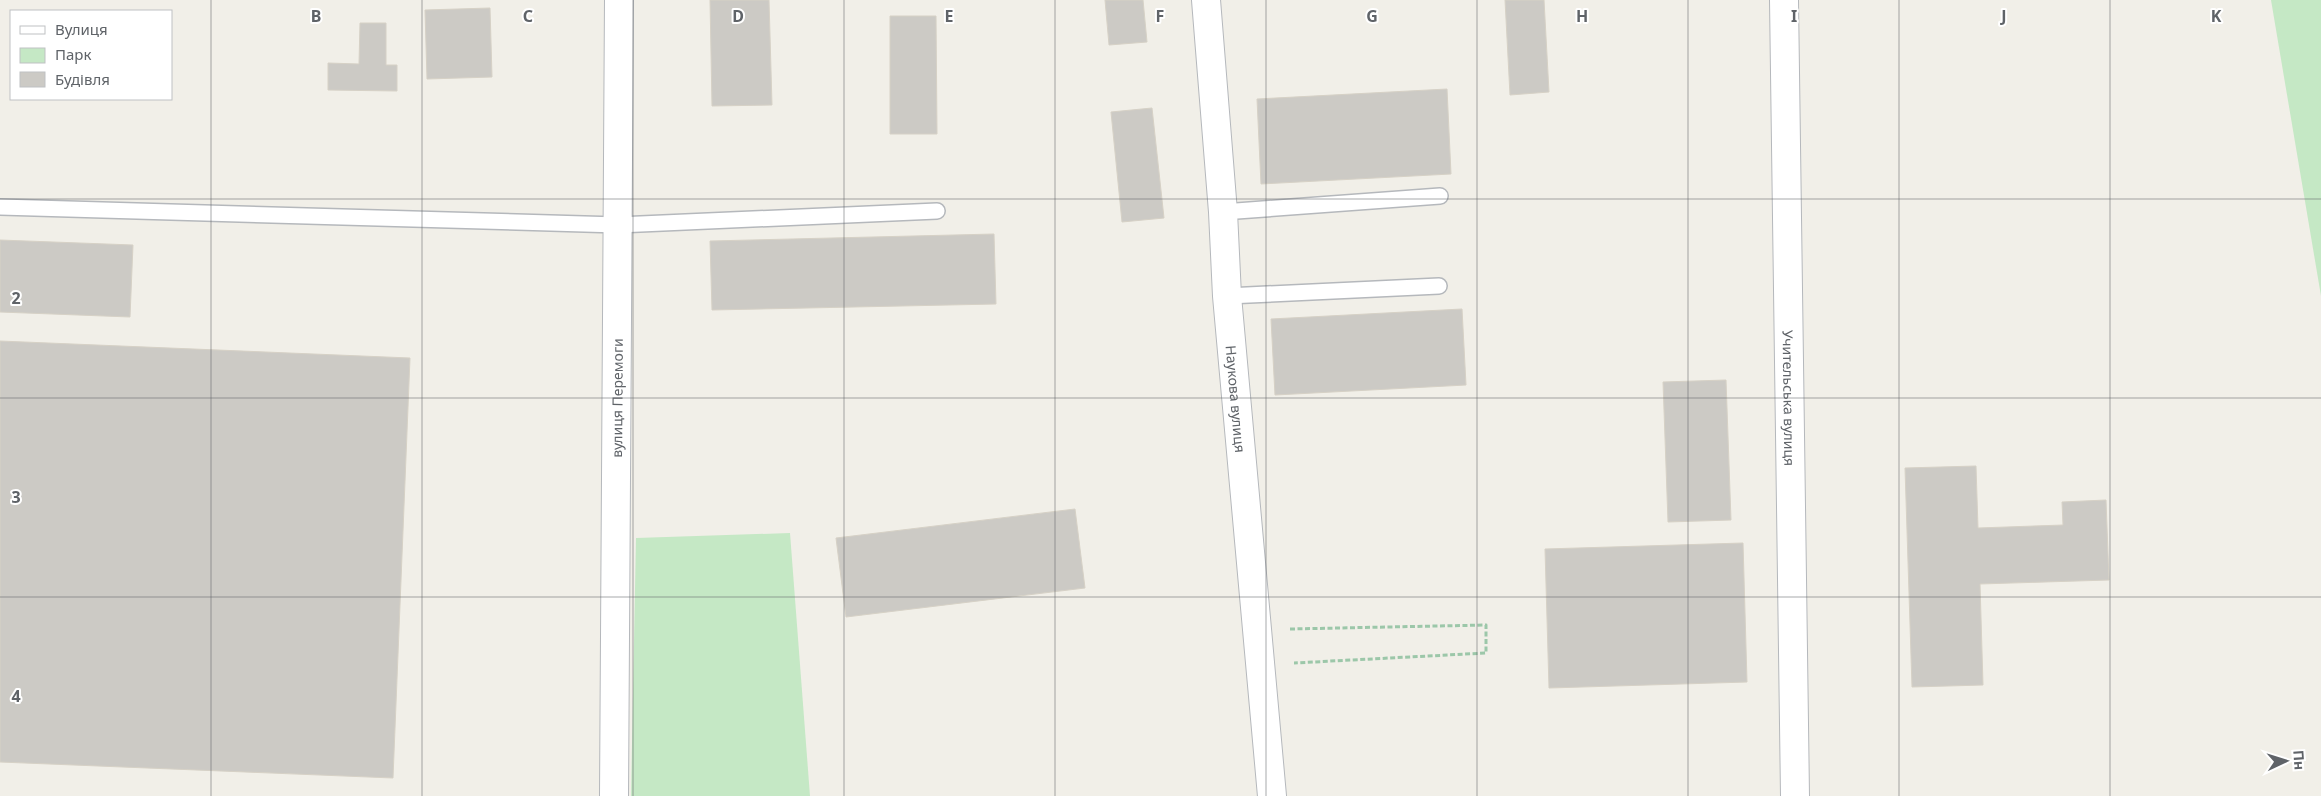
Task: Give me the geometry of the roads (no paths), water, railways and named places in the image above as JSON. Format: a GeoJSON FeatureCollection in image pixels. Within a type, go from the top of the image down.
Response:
{"type":"FeatureCollection","features":[{"type":"Feature","properties":{"kind":"street","name":"вулиця Перемоги"},"geometry":{"type":"LineString","coordinates":[[614,796],[620,0]]}},
{"type":"Feature","properties":{"kind":"street","name":"Наукова вулиця"},"geometry":{"type":"LineString","coordinates":[[1206,0],[1228,296],[1272,796]]}},
{"type":"Feature","properties":{"kind":"street","name":"Учительська вулиця"},"geometry":{"type":"LineString","coordinates":[[1784,0],[1795,796]]}},
{"type":"Feature","properties":{"kind":"lane"},"geometry":{"type":"LineString","coordinates":[[1223,212],[1440,196]]}},
{"type":"Feature","properties":{"kind":"lane"},"geometry":{"type":"LineString","coordinates":[[0,207],[618,225],[937,211]]}},
{"type":"Feature","properties":{"kind":"lane"},"geometry":{"type":"LineString","coordinates":[[1228,296],[1439,286]]}}]}
